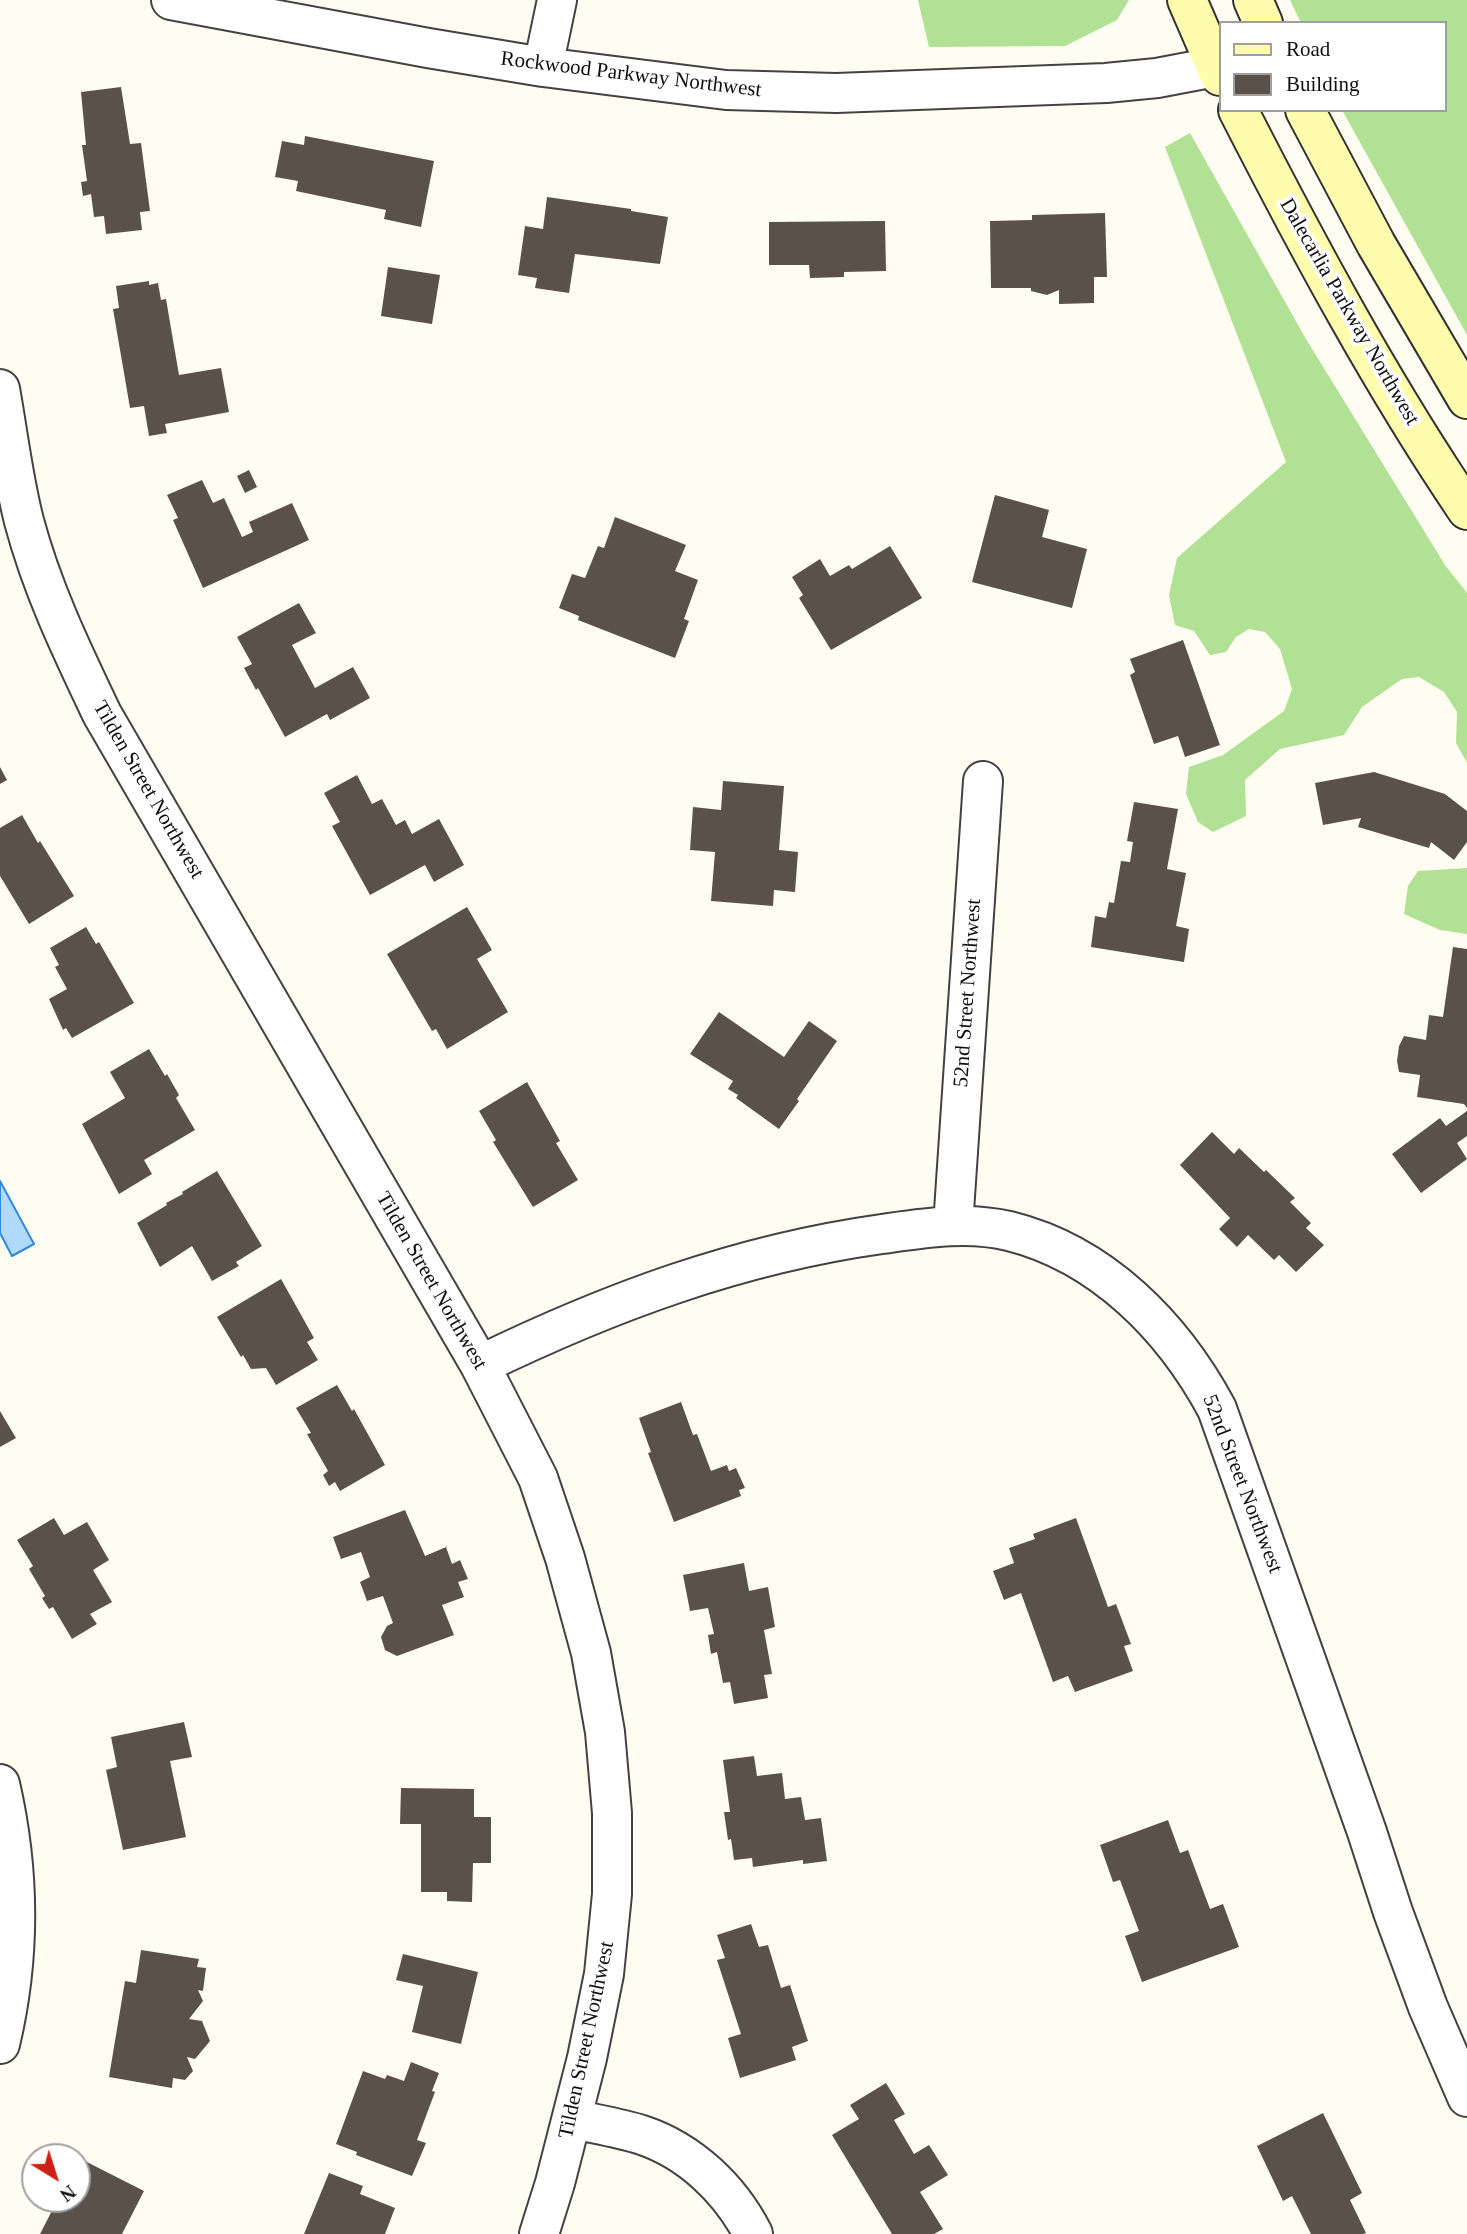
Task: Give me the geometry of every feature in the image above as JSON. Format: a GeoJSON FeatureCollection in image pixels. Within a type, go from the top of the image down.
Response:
{"type":"FeatureCollection","features":[{"type":"Feature","properties":{"kind":"main road"},"geometry":{"type":"LineString","coordinates":[[1187,0],[1218,68]]}},
{"type":"Feature","properties":{"kind":"main road"},"geometry":{"type":"LineString","coordinates":[[1253,0],[1262,21]]}},
{"type":"Feature","properties":{"kind":"main road","name":"Dalecarlia Parkway Northwest"},"geometry":{"type":"LineString","coordinates":[[1239,112],[1351,323],[1467,510]]}},
{"type":"Feature","properties":{"kind":"main road"},"geometry":{"type":"LineString","coordinates":[[1306,112],[1376,244],[1467,399]]}},
{"type":"Feature","properties":{"kind":"street","name":"Rockwood Parkway Northwest"},"geometry":{"type":"LineString","coordinates":[[171,0],[543,67],[726,90],[836,93],[1106,83],[1218,70]]}},
{"type":"Feature","properties":{"kind":"street"},"geometry":{"type":"LineString","coordinates":[[543,67],[557,0]]}},
{"type":"Feature","properties":{"kind":"street","name":"Tilden Street Northwest"},"geometry":{"type":"LineString","coordinates":[[1,400],[18,494],[40,575],[102,715],[480,1365],[538,1478],[555,1525],[591,1653],[606,1732],[613,1853],[609,1934],[596,2016],[573,2119],[539,2234]]}},
{"type":"Feature","properties":{"kind":"street","name":"52nd Street Northwest"},"geometry":{"type":"LineString","coordinates":[[983,781],[953,1226],[989,1228],[1023,1235],[1056,1248],[1087,1265],[1119,1288],[1153,1318],[1182,1352],[1207,1390],[1226,1430],[1393,1912],[1458,2059],[1467,2096]]}},
{"type":"Feature","properties":{"kind":"street"},"geometry":{"type":"LineString","coordinates":[[480,1365],[619,1302],[689,1277],[761,1257],[833,1242],[953,1226]]}},
{"type":"Feature","properties":{"kind":"street"},"geometry":{"type":"LineString","coordinates":[[0,1784],[11,1837],[17,1917],[13,1979],[0,2044]]}},
{"type":"Feature","properties":{"kind":"street"},"geometry":{"type":"LineString","coordinates":[[573,2119],[641,2135],[681,2155],[705,2172],[726,2194],[753,2234]]}},
{"type":"Feature","properties":{"kind":"green space"},"geometry":{"type":"Polygon","coordinates":[[[918,0],[1129,0],[1117,20],[1065,46],[929,47],[918,0]]]}},
{"type":"Feature","properties":{"kind":"green space"},"geometry":{"type":"Polygon","coordinates":[[[1290,0],[1467,0],[1467,335],[1343,112],[1446,112],[1446,21],[1300,21],[1290,0]]]}},
{"type":"Feature","properties":{"kind":"green space"},"geometry":{"type":"Polygon","coordinates":[[[1190,133],[1306,339],[1445,565],[1467,593],[1467,763],[1456,743],[1457,712],[1444,692],[1419,677],[1402,679],[1362,707],[1344,735],[1280,749],[1245,780],[1246,816],[1213,832],[1198,822],[1186,794],[1189,767],[1223,755],[1284,711],[1292,689],[1280,649],[1265,632],[1249,629],[1236,637],[1226,652],[1210,655],[1194,631],[1175,625],[1169,595],[1177,558],[1286,462],[1165,147],[1190,133]]]}},
{"type":"Feature","properties":{"kind":"green space"},"geometry":{"type":"Polygon","coordinates":[[[1467,868],[1467,934],[1440,930],[1404,914],[1408,886],[1418,871],[1467,868]]]}},
{"type":"Feature","properties":{"kind":"water"},"geometry":{"type":"Polygon","coordinates":[[[0,1181],[34,1244],[12,1256],[0,1233],[0,1181]]]}},
{"type":"Feature","properties":{"kind":"building"},"geometry":{"type":"Polygon","coordinates":[[[121,87],[130,144],[141,143],[150,211],[140,212],[142,230],[106,234],[104,216],[94,217],[91,194],[83,196],[81,182],[87,181],[82,145],[86,145],[81,92],[121,87]]]}},
{"type":"Feature","properties":{"kind":"building"},"geometry":{"type":"Polygon","coordinates":[[[305,136],[434,161],[421,227],[384,219],[386,210],[296,191],[298,181],[275,177],[282,141],[304,145],[305,136]]]}},
{"type":"Feature","properties":{"kind":"building"},"geometry":{"type":"Polygon","coordinates":[[[547,197],[668,217],[660,264],[575,254],[569,293],[535,288],[537,278],[518,275],[525,226],[543,229],[547,197]]]}},
{"type":"Feature","properties":{"kind":"building"},"geometry":{"type":"Polygon","coordinates":[[[1105,213],[1107,277],[1094,277],[1094,303],[1059,304],[1059,290],[1047,295],[1031,291],[1031,288],[991,288],[990,221],[1032,220],[1032,215],[1105,213]]]}},
{"type":"Feature","properties":{"kind":"building"},"geometry":{"type":"Polygon","coordinates":[[[885,221],[886,271],[844,272],[844,277],[810,278],[809,265],[769,265],[769,222],[885,221]]]}},
{"type":"Feature","properties":{"kind":"building"},"geometry":{"type":"Polygon","coordinates":[[[388,267],[440,275],[432,324],[381,316],[388,267]]]}},
{"type":"Feature","properties":{"kind":"building"},"geometry":{"type":"Polygon","coordinates":[[[149,281],[149,285],[158,283],[161,300],[166,299],[179,375],[221,368],[229,412],[165,424],[167,433],[149,436],[144,406],[130,408],[113,309],[119,308],[116,286],[149,281]]]}},
{"type":"Feature","properties":{"kind":"building"},"geometry":{"type":"Polygon","coordinates":[[[249,470],[257,487],[245,493],[237,476],[249,470]]]}},
{"type":"Feature","properties":{"kind":"building"},"geometry":{"type":"Polygon","coordinates":[[[202,480],[213,503],[224,498],[242,537],[253,532],[249,522],[292,503],[309,540],[203,588],[173,520],[178,518],[167,495],[202,480]]]}},
{"type":"Feature","properties":{"kind":"building"},"geometry":{"type":"Polygon","coordinates":[[[995,495],[1049,510],[1042,537],[1087,549],[1072,608],[972,582],[995,495]]]}},
{"type":"Feature","properties":{"kind":"building"},"geometry":{"type":"Polygon","coordinates":[[[615,517],[686,545],[675,571],[698,580],[684,619],[689,621],[675,658],[578,620],[579,616],[559,608],[572,574],[585,578],[598,546],[604,548],[615,517]]]}},
{"type":"Feature","properties":{"kind":"building"},"geometry":{"type":"Polygon","coordinates":[[[890,546],[922,598],[831,650],[799,598],[803,595],[792,577],[820,559],[830,576],[849,565],[852,569],[890,546]]]}},
{"type":"Feature","properties":{"kind":"building"},"geometry":{"type":"Polygon","coordinates":[[[299,603],[316,633],[292,645],[315,688],[353,667],[370,698],[330,720],[327,714],[285,737],[244,668],[252,664],[237,637],[299,603]]]}},
{"type":"Feature","properties":{"kind":"building"},"geometry":{"type":"Polygon","coordinates":[[[1183,640],[1220,745],[1185,757],[1178,736],[1154,744],[1130,675],[1135,672],[1130,659],[1183,640]]]}},
{"type":"Feature","properties":{"kind":"building"},"geometry":{"type":"Polygon","coordinates":[[[0,767],[7,780],[0,784],[0,767]]]}},
{"type":"Feature","properties":{"kind":"building"},"geometry":{"type":"Polygon","coordinates":[[[1374,772],[1445,794],[1467,811],[1467,842],[1454,860],[1431,842],[1429,848],[1358,827],[1361,818],[1323,825],[1315,783],[1374,772]]]}},
{"type":"Feature","properties":{"kind":"building"},"geometry":{"type":"Polygon","coordinates":[[[357,775],[372,804],[382,799],[396,825],[405,820],[412,834],[439,819],[464,865],[434,882],[425,865],[370,895],[332,826],[340,822],[324,793],[357,775]]]}},
{"type":"Feature","properties":{"kind":"building"},"geometry":{"type":"Polygon","coordinates":[[[723,781],[784,786],[779,850],[798,852],[795,892],[774,890],[773,906],[711,901],[715,852],[690,850],[693,807],[721,810],[723,781]]]}},
{"type":"Feature","properties":{"kind":"building"},"geometry":{"type":"Polygon","coordinates":[[[1134,802],[1178,809],[1167,869],[1186,873],[1176,926],[1189,929],[1184,962],[1091,947],[1095,916],[1106,918],[1109,902],[1114,903],[1121,861],[1130,862],[1133,842],[1127,841],[1134,802]]]}},
{"type":"Feature","properties":{"kind":"building"},"geometry":{"type":"Polygon","coordinates":[[[22,815],[74,896],[29,924],[0,876],[0,828],[22,815]]]}},
{"type":"Feature","properties":{"kind":"building"},"geometry":{"type":"Polygon","coordinates":[[[467,907],[492,950],[477,959],[508,1012],[447,1049],[436,1029],[432,1031],[387,954],[467,907]]]}},
{"type":"Feature","properties":{"kind":"building"},"geometry":{"type":"Polygon","coordinates":[[[86,927],[96,944],[99,942],[134,1003],[72,1038],[66,1028],[63,1030],[49,999],[67,989],[55,967],[59,965],[50,948],[86,927]]]}},
{"type":"Feature","properties":{"kind":"building"},"geometry":{"type":"Polygon","coordinates":[[[1453,947],[1467,949],[1467,1108],[1464,1104],[1417,1097],[1420,1075],[1399,1072],[1397,1061],[1399,1046],[1404,1036],[1426,1040],[1429,1015],[1443,1017],[1453,947]]]}},
{"type":"Feature","properties":{"kind":"building"},"geometry":{"type":"Polygon","coordinates":[[[719,1012],[784,1057],[809,1021],[837,1041],[779,1129],[736,1098],[738,1095],[728,1089],[733,1081],[690,1054],[719,1012]]]}},
{"type":"Feature","properties":{"kind":"building"},"geometry":{"type":"Polygon","coordinates":[[[149,1049],[179,1095],[176,1098],[195,1130],[144,1160],[152,1174],[119,1194],[82,1124],[125,1098],[110,1072],[149,1049]]]}},
{"type":"Feature","properties":{"kind":"building"},"geometry":{"type":"Polygon","coordinates":[[[527,1082],[560,1141],[556,1143],[578,1180],[533,1207],[493,1142],[496,1140],[479,1111],[527,1082]]]}},
{"type":"Feature","properties":{"kind":"building"},"geometry":{"type":"Polygon","coordinates":[[[1467,1111],[1467,1136],[1457,1143],[1467,1159],[1421,1193],[1392,1154],[1440,1118],[1446,1126],[1467,1111]]]}},
{"type":"Feature","properties":{"kind":"building"},"geometry":{"type":"Polygon","coordinates":[[[1212,1132],[1234,1154],[1239,1148],[1264,1172],[1266,1170],[1295,1198],[1290,1202],[1311,1223],[1306,1228],[1324,1245],[1296,1272],[1279,1255],[1274,1260],[1248,1235],[1237,1247],[1219,1229],[1230,1218],[1180,1165],[1212,1132]]]}},
{"type":"Feature","properties":{"kind":"building"},"geometry":{"type":"Polygon","coordinates":[[[217,1171],[262,1246],[236,1262],[239,1266],[212,1281],[192,1246],[160,1267],[137,1223],[217,1171]]]}},
{"type":"Feature","properties":{"kind":"building"},"geometry":{"type":"Polygon","coordinates":[[[281,1279],[314,1338],[307,1342],[318,1360],[276,1385],[266,1368],[251,1369],[217,1317],[281,1279]]]}},
{"type":"Feature","properties":{"kind":"building"},"geometry":{"type":"Polygon","coordinates":[[[337,1385],[352,1411],[354,1409],[385,1465],[340,1491],[335,1482],[329,1486],[323,1475],[328,1471],[296,1408],[337,1385]]]}},
{"type":"Feature","properties":{"kind":"building"},"geometry":{"type":"Polygon","coordinates":[[[681,1402],[693,1435],[697,1434],[711,1471],[727,1465],[729,1471],[736,1468],[745,1488],[739,1490],[741,1496],[674,1522],[648,1453],[651,1452],[639,1418],[681,1402]]]}},
{"type":"Feature","properties":{"kind":"building"},"geometry":{"type":"Polygon","coordinates":[[[0,1411],[16,1438],[0,1447],[0,1411]]]}},
{"type":"Feature","properties":{"kind":"building"},"geometry":{"type":"Polygon","coordinates":[[[405,1510],[425,1556],[446,1547],[452,1564],[460,1560],[468,1579],[458,1582],[464,1597],[442,1605],[454,1635],[397,1656],[385,1650],[381,1637],[387,1626],[393,1623],[383,1596],[367,1601],[360,1582],[370,1577],[361,1552],[341,1559],[333,1537],[405,1510]]]}},
{"type":"Feature","properties":{"kind":"building"},"geometry":{"type":"Polygon","coordinates":[[[54,1518],[64,1535],[87,1522],[109,1560],[93,1570],[112,1602],[90,1614],[97,1624],[72,1639],[53,1607],[49,1609],[42,1598],[45,1596],[29,1569],[33,1566],[17,1540],[54,1518]]]}},
{"type":"Feature","properties":{"kind":"building"},"geometry":{"type":"Polygon","coordinates":[[[1076,1518],[1108,1607],[1116,1604],[1131,1644],[1124,1646],[1133,1671],[1075,1692],[1068,1676],[1053,1682],[1021,1593],[1004,1600],[993,1571],[1014,1563],[1009,1548],[1035,1539],[1033,1534],[1076,1518]]]}},
{"type":"Feature","properties":{"kind":"building"},"geometry":{"type":"Polygon","coordinates":[[[744,1563],[749,1591],[768,1587],[775,1627],[764,1630],[772,1674],[764,1675],[768,1698],[734,1704],[730,1682],[723,1683],[717,1652],[711,1654],[708,1635],[714,1634],[708,1608],[690,1611],[683,1575],[744,1563]]]}},
{"type":"Feature","properties":{"kind":"building"},"geometry":{"type":"Polygon","coordinates":[[[184,1722],[192,1757],[170,1761],[186,1837],[123,1850],[106,1770],[117,1767],[111,1737],[184,1722]]]}},
{"type":"Feature","properties":{"kind":"building"},"geometry":{"type":"Polygon","coordinates":[[[754,1756],[757,1776],[782,1773],[785,1799],[801,1797],[805,1820],[821,1818],[827,1861],[803,1864],[803,1860],[753,1867],[752,1858],[734,1860],[724,1812],[730,1812],[723,1760],[754,1756]]]}},
{"type":"Feature","properties":{"kind":"building"},"geometry":{"type":"Polygon","coordinates":[[[401,1788],[474,1789],[474,1817],[491,1817],[491,1863],[473,1863],[472,1902],[447,1901],[447,1892],[421,1892],[421,1824],[400,1824],[401,1788]]]}},
{"type":"Feature","properties":{"kind":"building"},"geometry":{"type":"Polygon","coordinates":[[[1168,1820],[1180,1853],[1188,1850],[1210,1909],[1223,1904],[1239,1947],[1142,1982],[1125,1936],[1139,1931],[1120,1880],[1113,1882],[1100,1845],[1168,1820]]]}},
{"type":"Feature","properties":{"kind":"building"},"geometry":{"type":"Polygon","coordinates":[[[751,1924],[759,1947],[768,1945],[781,1988],[790,1985],[808,2041],[792,2047],[796,2060],[740,2078],[728,2038],[741,2034],[717,1960],[725,1958],[717,1935],[751,1924]]]}},
{"type":"Feature","properties":{"kind":"building"},"geometry":{"type":"Polygon","coordinates":[[[141,1950],[199,1959],[197,1967],[206,1968],[203,1991],[198,1990],[203,2001],[189,2019],[202,2021],[210,2041],[195,2059],[187,2057],[193,2071],[185,2080],[173,2078],[172,2088],[109,2077],[125,1981],[136,1983],[141,1950]]]}},
{"type":"Feature","properties":{"kind":"building"},"geometry":{"type":"Polygon","coordinates":[[[403,1954],[478,1972],[461,2044],[412,2032],[423,1986],[396,1980],[403,1954]]]}},
{"type":"Feature","properties":{"kind":"building"},"geometry":{"type":"Polygon","coordinates":[[[411,2062],[439,2073],[432,2091],[435,2092],[417,2140],[426,2143],[412,2176],[356,2155],[357,2152],[336,2144],[363,2071],[385,2079],[387,2075],[404,2081],[411,2062]]]}},
{"type":"Feature","properties":{"kind":"building"},"geometry":{"type":"Polygon","coordinates":[[[886,2083],[905,2114],[894,2120],[914,2154],[929,2145],[948,2175],[920,2192],[943,2229],[934,2234],[892,2234],[832,2135],[859,2119],[850,2105],[886,2083]]]}},
{"type":"Feature","properties":{"kind":"building"},"geometry":{"type":"Polygon","coordinates":[[[1323,2113],[1362,2193],[1350,2200],[1366,2233],[1311,2234],[1292,2196],[1283,2201],[1257,2146],[1323,2113]]]}},
{"type":"Feature","properties":{"kind":"building"},"geometry":{"type":"Polygon","coordinates":[[[91,2164],[144,2191],[122,2234],[40,2234],[51,2213],[91,2213],[91,2164]]]}},
{"type":"Feature","properties":{"kind":"building"},"geometry":{"type":"Polygon","coordinates":[[[329,2173],[363,2186],[360,2194],[395,2208],[385,2234],[304,2234],[329,2173]]]}}]}
